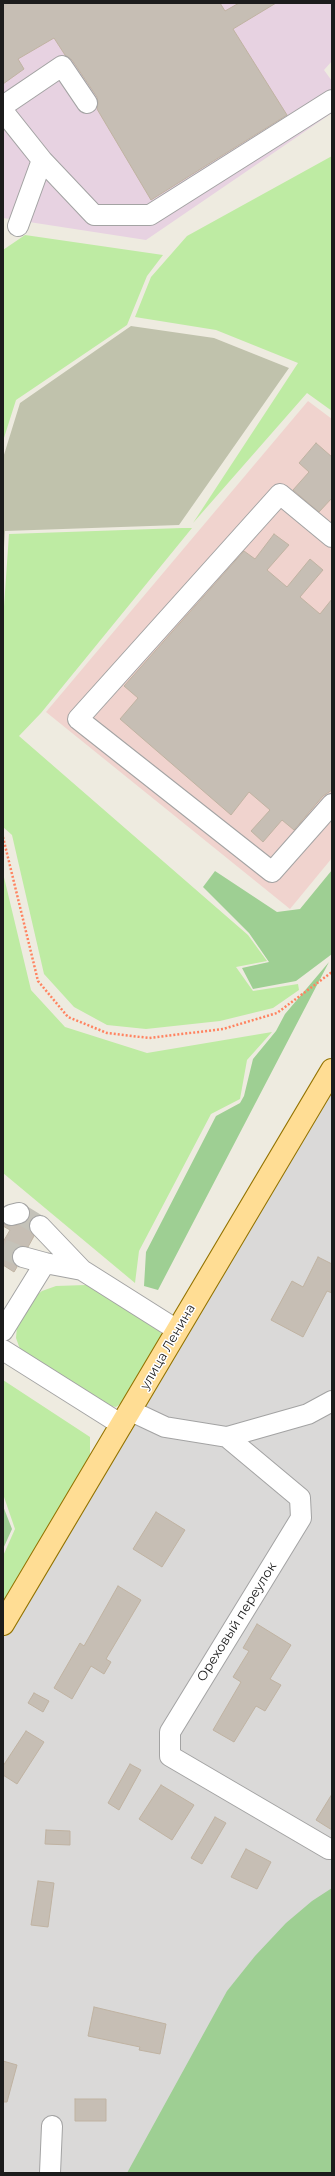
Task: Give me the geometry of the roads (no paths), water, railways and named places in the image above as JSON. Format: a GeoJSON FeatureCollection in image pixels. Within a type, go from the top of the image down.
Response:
{"type":"FeatureCollection","features":[{"type":"Feature","properties":{"kind":"main road","name":"улица Ленина"},"geometry":{"type":"LineString","coordinates":[[3,1624],[127,1418],[177,1330],[332,1070]]}},
{"type":"Feature","properties":{"kind":"lane"},"geometry":{"type":"LineString","coordinates":[[3,106],[62,66],[87,103]]}},
{"type":"Feature","properties":{"kind":"lane"},"geometry":{"type":"LineString","coordinates":[[3,111],[42,160],[94,215],[150,215],[332,100]]}},
{"type":"Feature","properties":{"kind":"lane"},"geometry":{"type":"LineString","coordinates":[[18,226],[42,160]]}},
{"type":"Feature","properties":{"kind":"lane"},"geometry":{"type":"LineString","coordinates":[[332,537],[280,494],[78,719],[272,872],[332,804]]}},
{"type":"Feature","properties":{"kind":"lane"},"geometry":{"type":"LineString","coordinates":[[40,1226],[82,1270],[177,1330]]}},
{"type":"Feature","properties":{"kind":"lane"},"geometry":{"type":"LineString","coordinates":[[23,1257],[82,1270]]}},
{"type":"Feature","properties":{"kind":"lane"},"geometry":{"type":"LineString","coordinates":[[3,1331],[45,1263]]}},
{"type":"Feature","properties":{"kind":"lane"},"geometry":{"type":"LineString","coordinates":[[3,1350],[127,1418],[165,1427],[227,1437],[308,1414],[332,1400]]}},
{"type":"Feature","properties":{"kind":"lane","name":"Ореховый переулок"},"geometry":{"type":"LineString","coordinates":[[227,1437],[300,1498],[301,1518],[170,1732],[170,1756],[329,1848]]}},
{"type":"Feature","properties":{"kind":"lane"},"geometry":{"type":"LineString","coordinates":[[50,2173],[52,2126]]}},
{"type":"Feature","properties":{"kind":"tunnel"},"geometry":{"type":"LineString","coordinates":[[19,1213],[40,1226]]}},
{"type":"Feature","properties":{"kind":"tunnel"},"geometry":{"type":"LineString","coordinates":[[3,1249],[23,1257]]}}]}
